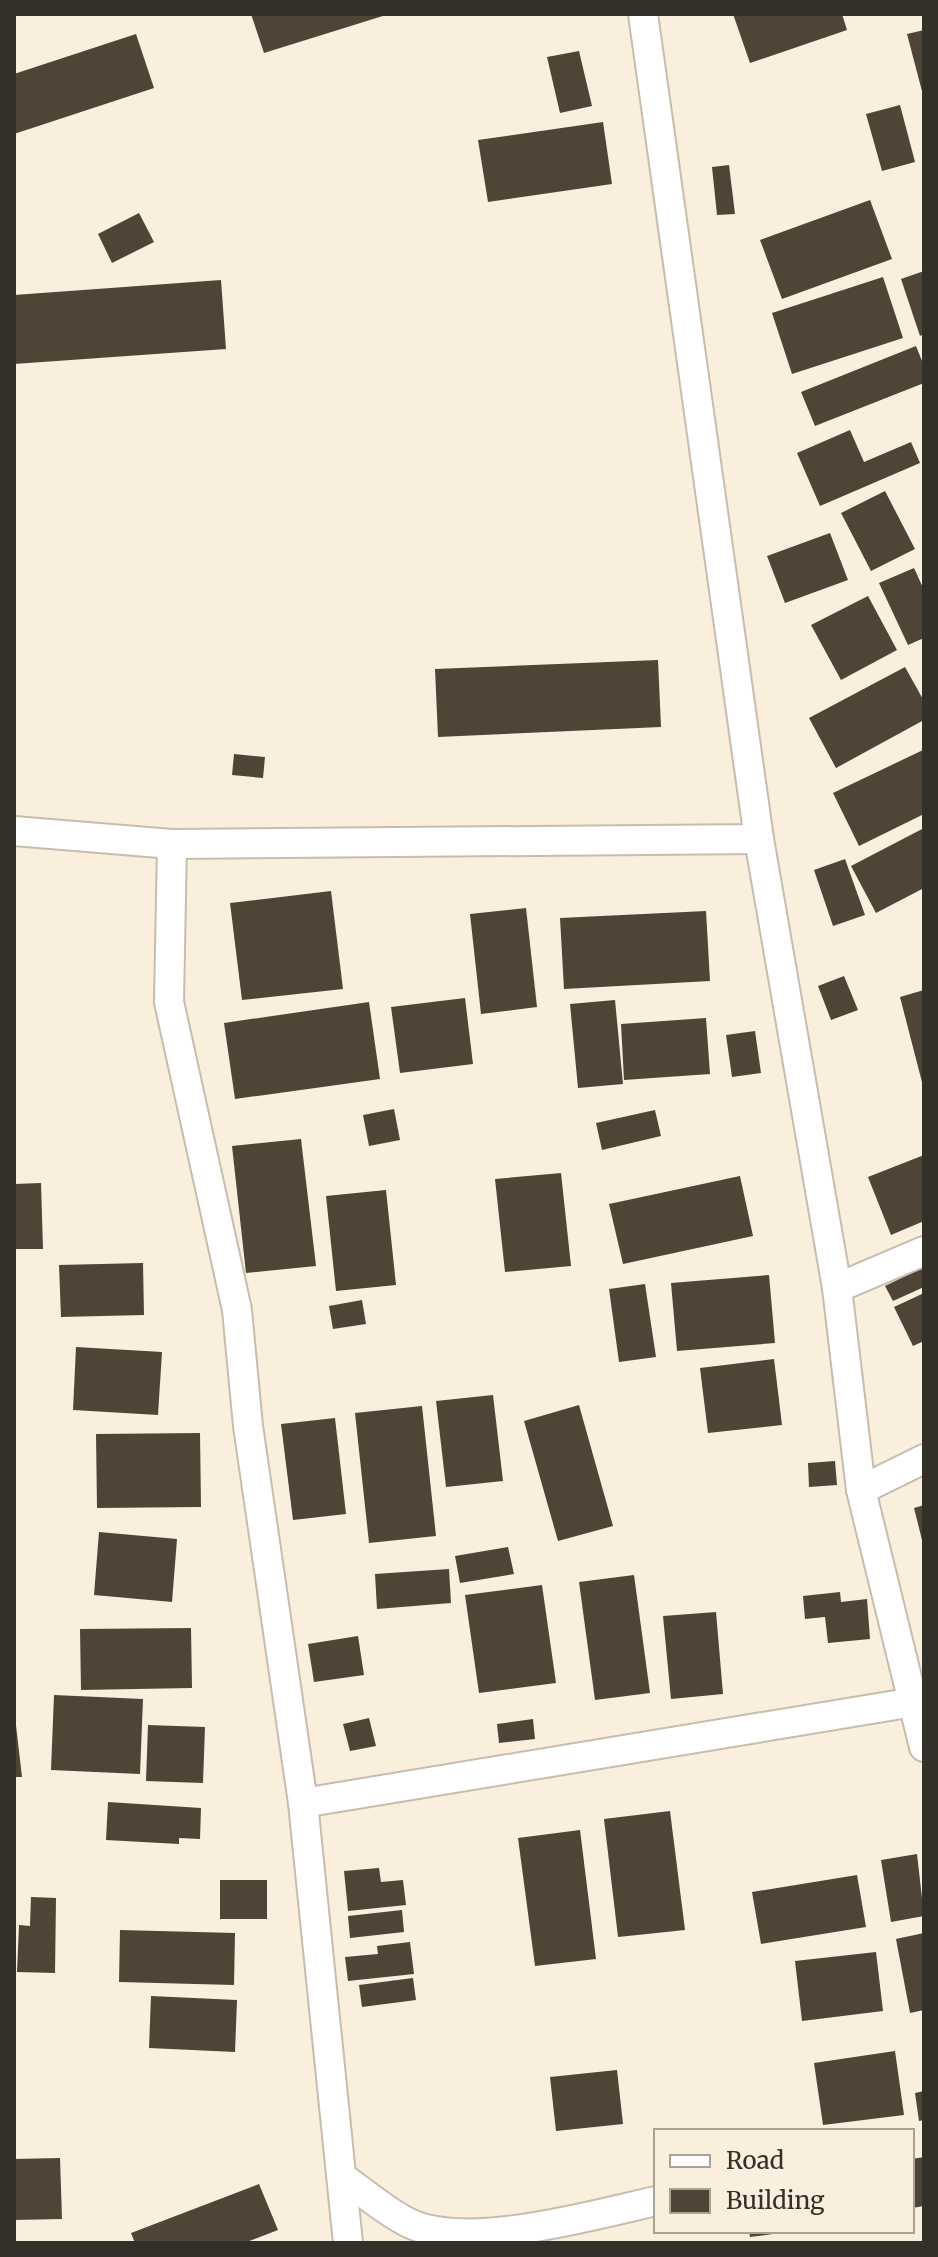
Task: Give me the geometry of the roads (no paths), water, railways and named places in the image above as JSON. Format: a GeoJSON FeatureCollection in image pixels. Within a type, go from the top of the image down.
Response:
{"type":"FeatureCollection","features":[{"type":"Feature","properties":{"kind":"street"},"geometry":{"type":"LineString","coordinates":[[643,14],[759,839],[837,1288],[861,1490],[924,1747]]}},
{"type":"Feature","properties":{"kind":"street"},"geometry":{"type":"LineString","coordinates":[[14,831],[172,844],[759,839]]}},
{"type":"Feature","properties":{"kind":"street"},"geometry":{"type":"LineString","coordinates":[[172,844],[169,1002],[237,1310],[248,1426],[303,1803],[348,2243]]}},
{"type":"Feature","properties":{"kind":"street"},"geometry":{"type":"LineString","coordinates":[[837,1288],[924,1251]]}},
{"type":"Feature","properties":{"kind":"street"},"geometry":{"type":"LineString","coordinates":[[861,1490],[924,1459]]}},
{"type":"Feature","properties":{"kind":"street"},"geometry":{"type":"LineString","coordinates":[[303,1803],[914,1702]]}},
{"type":"Feature","properties":{"kind":"street"},"geometry":{"type":"LineString","coordinates":[[343,2178],[409,2224],[456,2236],[561,2222],[654,2201]]}}]}
